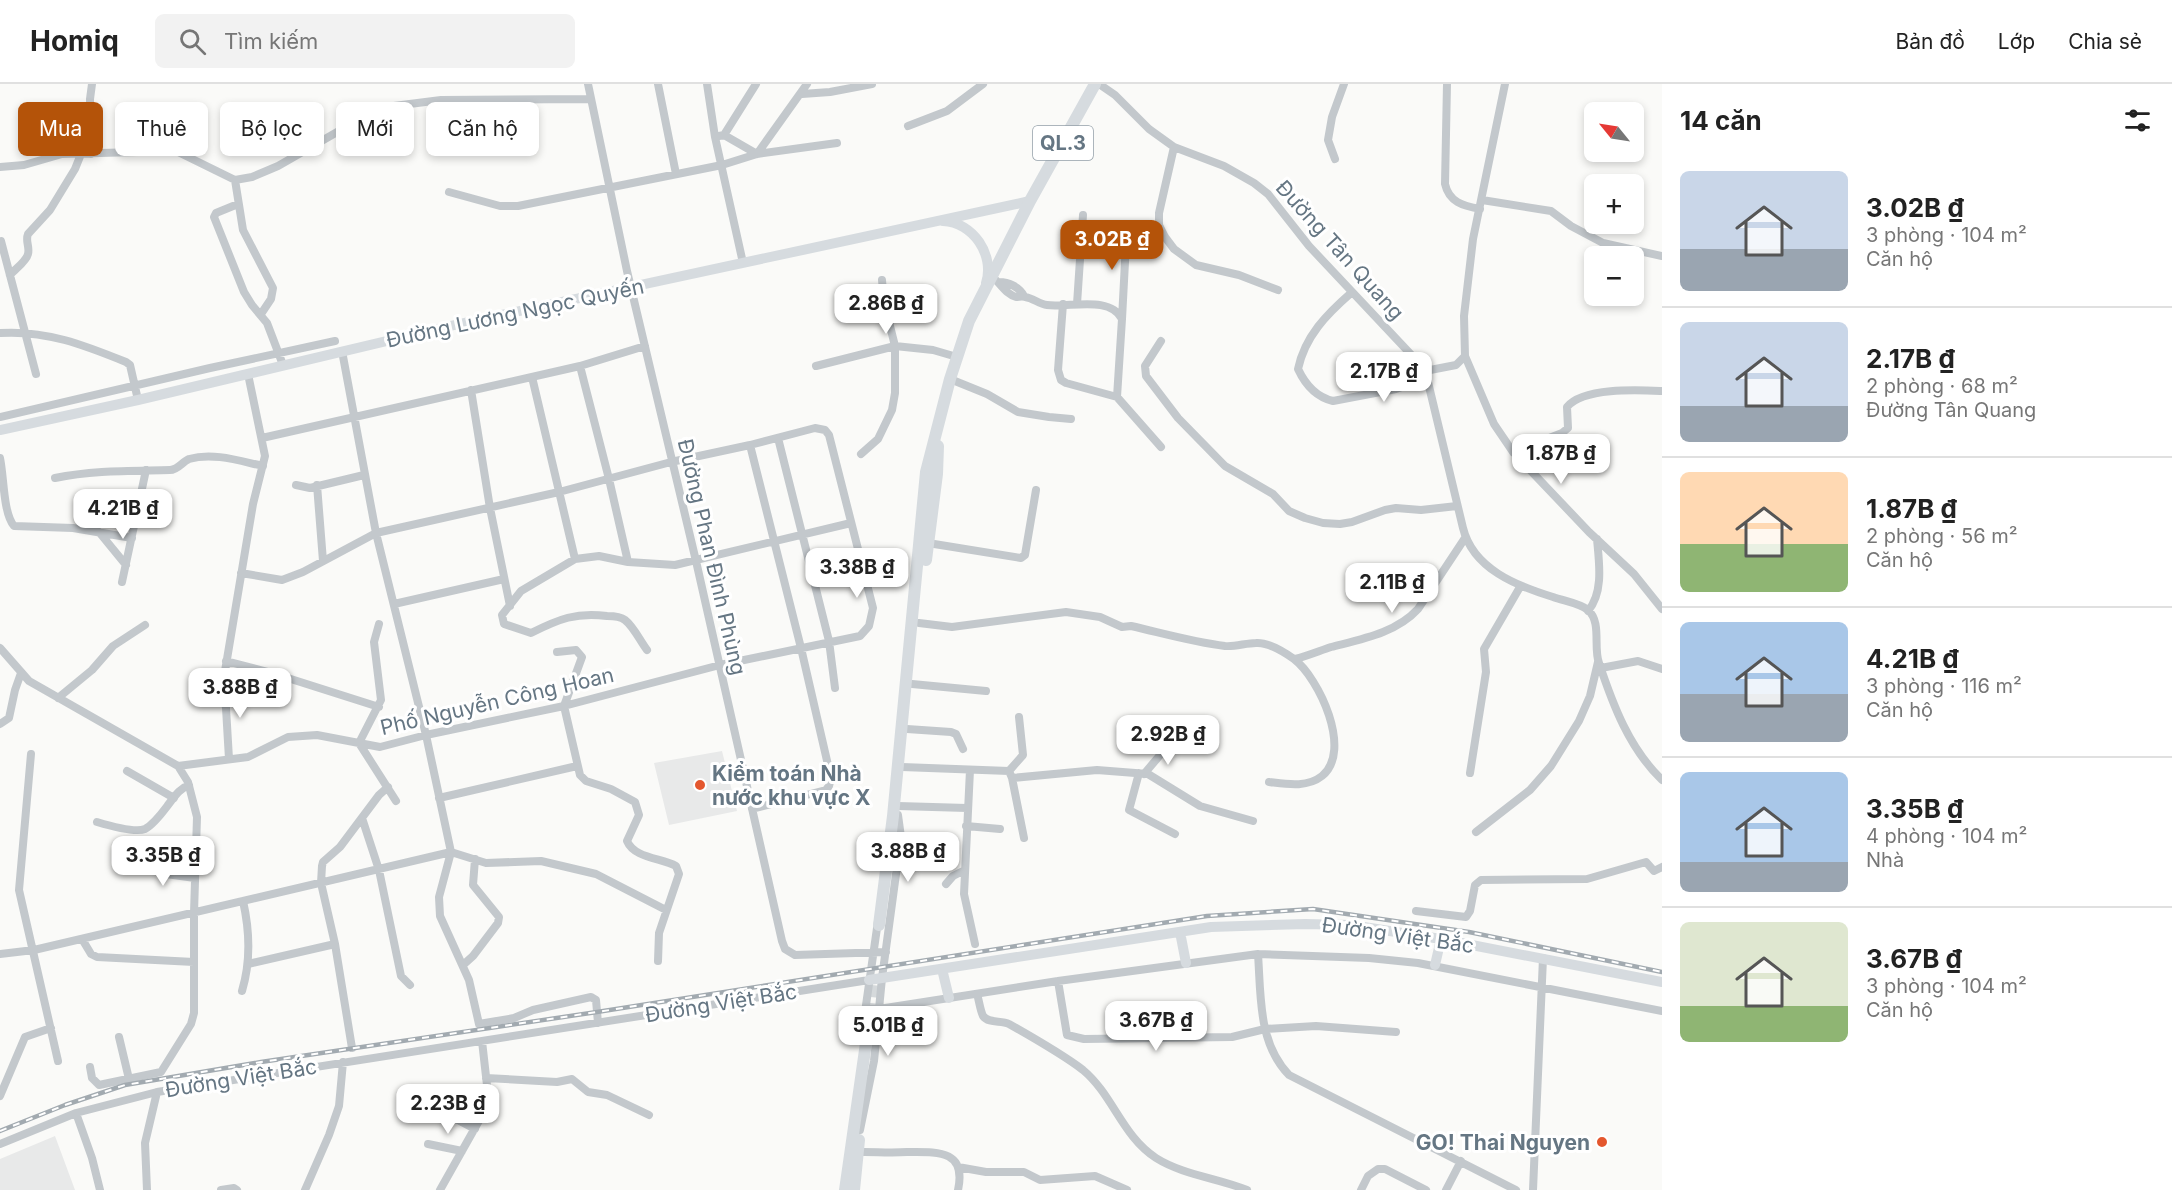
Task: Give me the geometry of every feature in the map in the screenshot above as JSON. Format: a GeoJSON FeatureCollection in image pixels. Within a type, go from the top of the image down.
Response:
{"type":"FeatureCollection","features":[{"type":"Feature","properties":{"kind":"highway","name":"QL.3"},"geometry":{"type":"LineString","coordinates":[[896,812],[926,472],[939,418],[969,321],[982,292],[995,279],[1030,201],[1097,84]]}},
{"type":"Feature","properties":{"kind":"highway","name":"QL.3"},"geometry":{"type":"LineString","coordinates":[[883,925],[937,474],[939,418]]}},
{"type":"Feature","properties":{"kind":"highway"},"geometry":{"type":"LineString","coordinates":[[845,1190],[856,1130],[872,1012]]}},
{"type":"Feature","properties":{"kind":"highway"},"geometry":{"type":"LineString","coordinates":[[854,1190],[856,1130]]}},
{"type":"Feature","properties":{"kind":"main road","name":"Đường Lương Ngọc Quyến"},"geometry":{"type":"LineString","coordinates":[[0,430],[138,400],[342,351],[1030,201]]}},
{"type":"Feature","properties":{"kind":"main road"},"geometry":{"type":"LineString","coordinates":[[934,221],[948,221],[962,226],[974,235],[983,247],[988,270],[982,292]]}},
{"type":"Feature","properties":{"kind":"main road","name":"Đường Việt Bắc"},"geometry":{"type":"LineString","coordinates":[[869,980],[1211,927],[1305,924],[1351,925],[1441,939],[1662,982]]}},
{"type":"Feature","properties":{"kind":"main road"},"geometry":{"type":"LineString","coordinates":[[1180,932],[1186,963]]}},
{"type":"Feature","properties":{"kind":"main road"},"geometry":{"type":"LineString","coordinates":[[1435,965],[1441,939]]}},
{"type":"Feature","properties":{"kind":"main road"},"geometry":{"type":"LineString","coordinates":[[942,969],[949,998]]}},
{"type":"Feature","properties":{"kind":"street"},"geometry":{"type":"LineString","coordinates":[[90,102],[92,84]]}},
{"type":"Feature","properties":{"kind":"street","name":"Đường Phan Đình Phùng"},"geometry":{"type":"LineString","coordinates":[[588,84],[630,287],[696,561],[785,950],[795,955],[874,951]]}},
{"type":"Feature","properties":{"kind":"street"},"geometry":{"type":"LineString","coordinates":[[658,84],[676,174]]}},
{"type":"Feature","properties":{"kind":"street"},"geometry":{"type":"LineString","coordinates":[[708,84],[720,136],[722,165],[743,263]]}},
{"type":"Feature","properties":{"kind":"street"},"geometry":{"type":"LineString","coordinates":[[720,136],[756,84]]}},
{"type":"Feature","properties":{"kind":"street"},"geometry":{"type":"LineString","coordinates":[[757,154],[807,84]]}},
{"type":"Feature","properties":{"kind":"street"},"geometry":{"type":"LineString","coordinates":[[802,94],[830,92],[872,84]]}},
{"type":"Feature","properties":{"kind":"street"},"geometry":{"type":"LineString","coordinates":[[908,126],[947,111],[972,95],[983,84]]}},
{"type":"Feature","properties":{"kind":"street","name":"Đường Tân Quang"},"geometry":{"type":"LineString","coordinates":[[1097,84],[1115,95],[1149,129],[1174,147],[1224,166],[1269,194],[1309,246],[1426,374]]}},
{"type":"Feature","properties":{"kind":"street"},"geometry":{"type":"LineString","coordinates":[[1335,159],[1328,140],[1332,117],[1344,84]]}},
{"type":"Feature","properties":{"kind":"street"},"geometry":{"type":"LineString","coordinates":[[1447,84],[1445,184],[1448,195],[1470,208],[1481,205],[1551,211],[1571,226],[1603,243],[1662,256]]}},
{"type":"Feature","properties":{"kind":"street"},"geometry":{"type":"LineString","coordinates":[[1505,84],[1473,239],[1464,316],[1465,356],[1494,424],[1513,452],[1540,482],[1634,574],[1662,609]]}},
{"type":"Feature","properties":{"kind":"street"},"geometry":{"type":"LineString","coordinates":[[103,154],[176,151],[234,180],[252,177],[278,166],[364,116],[386,107],[441,100],[591,99]]}},
{"type":"Feature","properties":{"kind":"street"},"geometry":{"type":"LineString","coordinates":[[720,136],[757,154]]}},
{"type":"Feature","properties":{"kind":"street"},"geometry":{"type":"LineString","coordinates":[[449,192],[500,206],[518,206],[722,165],[757,154],[837,143]]}},
{"type":"Feature","properties":{"kind":"street"},"geometry":{"type":"LineString","coordinates":[[1174,147],[1159,213],[1159,225],[1165,237],[1174,249],[1196,265],[1239,275],[1278,290]]}},
{"type":"Feature","properties":{"kind":"street"},"geometry":{"type":"LineString","coordinates":[[0,167],[24,165],[55,156]]}},
{"type":"Feature","properties":{"kind":"street"},"geometry":{"type":"LineString","coordinates":[[10,274],[27,257],[26,238],[28,234],[50,210],[75,170],[80,156]]}},
{"type":"Feature","properties":{"kind":"street"},"geometry":{"type":"LineString","coordinates":[[234,180],[243,230],[273,288],[272,299],[261,314]]}},
{"type":"Feature","properties":{"kind":"street"},"geometry":{"type":"LineString","coordinates":[[238,204],[216,213],[214,217],[244,292],[267,323],[283,366]]}},
{"type":"Feature","properties":{"kind":"street"},"geometry":{"type":"LineString","coordinates":[[1077,304],[1083,215]]}},
{"type":"Feature","properties":{"kind":"street"},"geometry":{"type":"LineString","coordinates":[[1117,397],[1127,224]]}},
{"type":"Feature","properties":{"kind":"street"},"geometry":{"type":"LineString","coordinates":[[1,241],[36,374]]}},
{"type":"Feature","properties":{"kind":"street"},"geometry":{"type":"LineString","coordinates":[[995,279],[1007,282],[1021,290],[1024,296],[1050,306],[1063,304],[1108,306],[1122,319]]}},
{"type":"Feature","properties":{"kind":"street"},"geometry":{"type":"LineString","coordinates":[[861,454],[878,440],[892,410],[895,393],[895,346],[884,302],[882,280]]}},
{"type":"Feature","properties":{"kind":"street"},"geometry":{"type":"LineString","coordinates":[[1351,293],[1321,322],[1307,342],[1298,369],[1308,386],[1324,399],[1333,401],[1396,389],[1426,374],[1456,365],[1465,356]]}},
{"type":"Feature","properties":{"kind":"street"},"geometry":{"type":"LineString","coordinates":[[1063,304],[1058,370],[1061,380],[1117,397],[1161,447]]}},
{"type":"Feature","properties":{"kind":"street"},"geometry":{"type":"LineString","coordinates":[[0,333],[25,332],[74,342],[126,362],[130,365],[138,400]]}},
{"type":"Feature","properties":{"kind":"street"},"geometry":{"type":"LineString","coordinates":[[0,417],[335,341]]}},
{"type":"Feature","properties":{"kind":"street"},"geometry":{"type":"LineString","coordinates":[[1161,341],[1145,366],[1146,376],[1178,418],[1225,466],[1273,494],[1289,511],[1305,519],[1340,524],[1385,510],[1408,508],[1421,510],[1457,506]]}},
{"type":"Feature","properties":{"kind":"street"},"geometry":{"type":"LineString","coordinates":[[262,438],[580,366],[645,346]]}},
{"type":"Feature","properties":{"kind":"street"},"geometry":{"type":"LineString","coordinates":[[816,366],[895,346],[933,350],[957,357]]}},
{"type":"Feature","properties":{"kind":"street"},"geometry":{"type":"LineString","coordinates":[[342,351],[376,533],[426,735],[451,852],[440,897],[440,916],[463,965],[479,1024],[514,1018],[533,1010],[591,997],[596,1000],[598,1023]]}},
{"type":"Feature","properties":{"kind":"street"},"geometry":{"type":"LineString","coordinates":[[580,366],[628,562]]}},
{"type":"Feature","properties":{"kind":"street"},"geometry":{"type":"LineString","coordinates":[[229,759],[226,708],[221,681],[253,504],[265,456],[248,374]]}},
{"type":"Feature","properties":{"kind":"street"},"geometry":{"type":"LineString","coordinates":[[1426,374],[1457,506],[1469,546],[1498,574],[1520,587],[1574,603],[1588,611],[1595,621],[1600,665],[1620,720],[1635,747],[1662,780]]}},
{"type":"Feature","properties":{"kind":"street"},"geometry":{"type":"LineString","coordinates":[[532,377],[575,559]]}},
{"type":"Feature","properties":{"kind":"street"},"geometry":{"type":"LineString","coordinates":[[950,379],[987,394],[1018,412],[1071,419]]}},
{"type":"Feature","properties":{"kind":"street"},"geometry":{"type":"LineString","coordinates":[[1513,452],[1562,433],[1568,428],[1567,407],[1578,399],[1626,389],[1662,391]]}},
{"type":"Feature","properties":{"kind":"street"},"geometry":{"type":"LineString","coordinates":[[471,390],[490,508],[510,606]]}},
{"type":"Feature","properties":{"kind":"street","name":"Phố Nguyễn Công Hoan"},"geometry":{"type":"LineString","coordinates":[[178,766],[252,755],[288,737],[317,735],[380,747],[564,706],[720,665],[860,636],[865,633],[873,608],[829,435],[825,430],[815,428],[778,438]]}},
{"type":"Feature","properties":{"kind":"street"},"geometry":{"type":"LineString","coordinates":[[241,573],[282,580],[303,572],[376,533],[560,492],[671,462],[778,438],[829,641],[835,688]]}},
{"type":"Feature","properties":{"kind":"street"},"geometry":{"type":"LineString","coordinates":[[750,445],[831,778],[830,786],[826,790],[752,809]]}},
{"type":"Feature","properties":{"kind":"street"},"geometry":{"type":"LineString","coordinates":[[0,458],[3,501],[14,526],[73,528],[132,538]]}},
{"type":"Feature","properties":{"kind":"street"},"geometry":{"type":"LineString","coordinates":[[55,478],[79,473],[174,470],[189,459],[204,458],[223,458],[262,466]]}},
{"type":"Feature","properties":{"kind":"street"},"geometry":{"type":"LineString","coordinates":[[122,582],[146,470]]}},
{"type":"Feature","properties":{"kind":"street"},"geometry":{"type":"LineString","coordinates":[[296,485],[307,488],[364,475]]}},
{"type":"Feature","properties":{"kind":"street"},"geometry":{"type":"LineString","coordinates":[[317,485],[323,561]]}},
{"type":"Feature","properties":{"kind":"street"},"geometry":{"type":"LineString","coordinates":[[928,543],[1021,558],[1025,555],[1036,490]]}},
{"type":"Feature","properties":{"kind":"street"},"geometry":{"type":"LineString","coordinates":[[647,650],[627,621],[618,617],[577,615],[548,623],[531,633],[504,624],[502,615],[521,591],[575,559],[599,556],[628,562],[675,565],[850,523]]}},
{"type":"Feature","properties":{"kind":"street"},"geometry":{"type":"LineString","coordinates":[[99,532],[126,565]]}},
{"type":"Feature","properties":{"kind":"street"},"geometry":{"type":"LineString","coordinates":[[1295,659],[1377,634],[1409,618],[1418,609],[1465,538]]}},
{"type":"Feature","properties":{"kind":"street"},"geometry":{"type":"LineString","coordinates":[[1588,611],[1597,596],[1599,578],[1597,539]]}},
{"type":"Feature","properties":{"kind":"street"},"geometry":{"type":"LineString","coordinates":[[394,604],[504,579]]}},
{"type":"Feature","properties":{"kind":"street"},"geometry":{"type":"LineString","coordinates":[[1470,773],[1486,672],[1484,649],[1520,587]]}},
{"type":"Feature","properties":{"kind":"street"},"geometry":{"type":"LineString","coordinates":[[919,623],[952,627],[1066,612],[1100,617],[1122,627],[1131,626],[1222,645],[1264,643],[1295,659],[1316,687],[1327,706],[1333,730],[1334,751],[1321,777],[1299,784],[1269,782]]}},
{"type":"Feature","properties":{"kind":"street"},"geometry":{"type":"LineString","coordinates":[[379,624],[374,642],[382,697],[379,707],[359,742],[396,801]]}},
{"type":"Feature","properties":{"kind":"street"},"geometry":{"type":"LineString","coordinates":[[58,698],[92,670],[113,646],[145,625]]}},
{"type":"Feature","properties":{"kind":"street"},"geometry":{"type":"LineString","coordinates":[[0,648],[29,681],[178,766],[189,785],[197,817],[192,1024],[161,1072],[99,1085],[92,1078],[90,1066]]}},
{"type":"Feature","properties":{"kind":"street"},"geometry":{"type":"LineString","coordinates":[[557,652],[576,650],[582,657],[564,706],[580,775],[586,781],[611,789],[635,802],[639,815],[627,841],[630,847],[646,856],[676,866],[679,874],[659,933],[658,961]]}},
{"type":"Feature","properties":{"kind":"street"},"geometry":{"type":"LineString","coordinates":[[226,661],[379,707]]}},
{"type":"Feature","properties":{"kind":"street"},"geometry":{"type":"LineString","coordinates":[[1600,665],[1638,661],[1662,669]]}},
{"type":"Feature","properties":{"kind":"street"},"geometry":{"type":"LineString","coordinates":[[1476,832],[1530,790],[1551,765],[1579,722],[1600,665]]}},
{"type":"Feature","properties":{"kind":"street"},"geometry":{"type":"LineString","coordinates":[[0,724],[9,718],[21,673]]}},
{"type":"Feature","properties":{"kind":"street"},"geometry":{"type":"LineString","coordinates":[[196,691],[221,681]]}},
{"type":"Feature","properties":{"kind":"street"},"geometry":{"type":"LineString","coordinates":[[912,684],[986,691]]}},
{"type":"Feature","properties":{"kind":"street"},"geometry":{"type":"LineString","coordinates":[[1020,717],[1023,755],[1011,774],[1024,838]]}},
{"type":"Feature","properties":{"kind":"street"},"geometry":{"type":"LineString","coordinates":[[907,729],[951,732],[956,734],[963,749]]}},
{"type":"Feature","properties":{"kind":"street"},"geometry":{"type":"LineString","coordinates":[[1172,741],[1141,773],[1129,810],[1174,834]]}},
{"type":"Feature","properties":{"kind":"street"},"geometry":{"type":"LineString","coordinates":[[31,754],[19,890],[58,1061]]}},
{"type":"Feature","properties":{"kind":"street"},"geometry":{"type":"LineString","coordinates":[[439,798],[577,766]]}},
{"type":"Feature","properties":{"kind":"street"},"geometry":{"type":"LineString","coordinates":[[902,767],[1011,774],[1097,770],[1141,773],[1153,777],[1200,806],[1253,821]]}},
{"type":"Feature","properties":{"kind":"street"},"geometry":{"type":"LineString","coordinates":[[970,770],[963,871],[966,911],[975,944]]}},
{"type":"Feature","properties":{"kind":"street"},"geometry":{"type":"LineString","coordinates":[[127,771],[174,798]]}},
{"type":"Feature","properties":{"kind":"street"},"geometry":{"type":"LineString","coordinates":[[97,822],[142,830],[157,819],[180,790],[189,785]]}},
{"type":"Feature","properties":{"kind":"street"},"geometry":{"type":"LineString","coordinates":[[352,1048],[335,944],[321,883],[322,863],[340,848],[379,795],[388,788]]}},
{"type":"Feature","properties":{"kind":"street"},"geometry":{"type":"LineString","coordinates":[[896,812],[967,808]]}},
{"type":"Feature","properties":{"kind":"street"},"geometry":{"type":"LineString","coordinates":[[872,1012],[869,980],[888,837],[896,812]]}},
{"type":"Feature","properties":{"kind":"street"},"geometry":{"type":"LineString","coordinates":[[872,1012],[882,978],[901,837],[896,812]]}},
{"type":"Feature","properties":{"kind":"street"},"geometry":{"type":"LineString","coordinates":[[362,818],[379,870],[401,976],[410,986]]}},
{"type":"Feature","properties":{"kind":"street"},"geometry":{"type":"LineString","coordinates":[[966,826],[1000,829]]}},
{"type":"Feature","properties":{"kind":"street"},"geometry":{"type":"LineString","coordinates":[[0,954],[33,950],[82,939],[451,852],[490,863],[541,861],[596,874],[666,910]]}},
{"type":"Feature","properties":{"kind":"street"},"geometry":{"type":"LineString","coordinates":[[463,965],[473,956],[499,921],[497,914],[472,883],[475,860]]}},
{"type":"Feature","properties":{"kind":"street"},"geometry":{"type":"LineString","coordinates":[[1416,911],[1466,917],[1470,911],[1475,885],[1481,880],[1587,879],[1646,862],[1654,871],[1662,867]]}},
{"type":"Feature","properties":{"kind":"street"},"geometry":{"type":"LineString","coordinates":[[138,865],[166,874],[195,878]]}},
{"type":"Feature","properties":{"kind":"street"},"geometry":{"type":"LineString","coordinates":[[946,884],[953,876],[963,871]]}},
{"type":"Feature","properties":{"kind":"street"},"geometry":{"type":"LineString","coordinates":[[242,991],[248,964],[249,926],[243,901]]}},
{"type":"Feature","properties":{"kind":"street"},"geometry":{"type":"LineString","coordinates":[[82,939],[91,954],[97,957],[194,962]]}},
{"type":"Feature","properties":{"kind":"street"},"geometry":{"type":"LineString","coordinates":[[248,964],[335,944]]}},
{"type":"Feature","properties":{"kind":"street"},"geometry":{"type":"LineString","coordinates":[[874,951],[886,952]]}},
{"type":"Feature","properties":{"kind":"street"},"geometry":{"type":"LineString","coordinates":[[1258,954],[1267,1039],[1282,1068],[1289,1076],[1516,1190]]}},
{"type":"Feature","properties":{"kind":"street"},"geometry":{"type":"LineString","coordinates":[[872,1012],[1058,981],[1258,954],[1369,958],[1435,965],[1662,1011]]}},
{"type":"Feature","properties":{"kind":"street"},"geometry":{"type":"LineString","coordinates":[[1533,1190],[1543,958]]}},
{"type":"Feature","properties":{"kind":"street","name":"Đường Việt Bắc"},"geometry":{"type":"LineString","coordinates":[[0,1144],[76,1113],[157,1092],[869,980]]}},
{"type":"Feature","properties":{"kind":"street"},"geometry":{"type":"LineString","coordinates":[[1058,981],[1068,1035],[1084,1040],[1232,1037],[1265,1029],[1316,1026],[1396,1032]]}},
{"type":"Feature","properties":{"kind":"street"},"geometry":{"type":"LineString","coordinates":[[977,994],[983,1015],[989,1020],[1007,1023],[1084,1071],[1100,1090],[1131,1136],[1150,1154],[1194,1173],[1247,1190]]}},
{"type":"Feature","properties":{"kind":"street"},"geometry":{"type":"LineString","coordinates":[[0,1096],[25,1037],[51,1028]]}},
{"type":"Feature","properties":{"kind":"street"},"geometry":{"type":"LineString","coordinates":[[119,1037],[129,1079]]}},
{"type":"Feature","properties":{"kind":"street"},"geometry":{"type":"LineString","coordinates":[[440,1190],[489,1103],[482,1041]]}},
{"type":"Feature","properties":{"kind":"street"},"geometry":{"type":"LineString","coordinates":[[305,1190],[339,1106],[343,1062]]}},
{"type":"Feature","properties":{"kind":"street"},"geometry":{"type":"LineString","coordinates":[[486,1078],[557,1082],[572,1079],[588,1092],[607,1095],[649,1115]]}},
{"type":"Feature","properties":{"kind":"street"},"geometry":{"type":"LineString","coordinates":[[147,1190],[145,1143],[157,1092]]}},
{"type":"Feature","properties":{"kind":"street"},"geometry":{"type":"LineString","coordinates":[[430,1108],[437,1109],[475,1129]]}},
{"type":"Feature","properties":{"kind":"street"},"geometry":{"type":"LineString","coordinates":[[76,1113],[100,1190]]}},
{"type":"Feature","properties":{"kind":"street"},"geometry":{"type":"LineString","coordinates":[[428,1144],[462,1151]]}},
{"type":"Feature","properties":{"kind":"street"},"geometry":{"type":"LineString","coordinates":[[864,1152],[940,1153],[951,1158],[958,1167],[960,1180],[958,1190]]}},
{"type":"Feature","properties":{"kind":"street"},"geometry":{"type":"LineString","coordinates":[[1446,1190],[1461,1161]]}},
{"type":"Feature","properties":{"kind":"street"},"geometry":{"type":"LineString","coordinates":[[958,1167],[986,1172],[1024,1172],[1040,1180],[1095,1176],[1127,1190]]}},
{"type":"Feature","properties":{"kind":"street"},"geometry":{"type":"LineString","coordinates":[[1362,1190],[1368,1176],[1377,1169],[1385,1170],[1426,1190]]}},
{"type":"Feature","properties":{"kind":"street"},"geometry":{"type":"LineString","coordinates":[[221,1190],[234,1188],[237,1190]]}},
{"type":"Feature","properties":{"kind":"shaded area"},"geometry":{"type":"Polygon","coordinates":[[[722,751],[737,811],[669,825],[654,763],[722,751]]]}},
{"type":"Feature","properties":{"kind":"shaded area"},"geometry":{"type":"Polygon","coordinates":[[[55,1136],[75,1190],[0,1190],[0,1159],[55,1136]]]}},
{"type":"Feature","properties":{"kind":"tunnel"},"geometry":{"type":"LineString","coordinates":[[870,1015],[874,977]]}},
{"type":"Feature","properties":{"kind":"railway"},"geometry":{"type":"LineString","coordinates":[[0,1131],[65,1105],[125,1085],[1207,916],[1313,909],[1469,932],[1662,972]]}},
{"type":"Feature","properties":{"kind":"place","name":"Kiểm toán Nhà nước khu vực X"},"geometry":{"type":"Point","coordinates":[700,785]}},
{"type":"Feature","properties":{"kind":"place","name":"GO! Thai Nguyen"},"geometry":{"type":"Point","coordinates":[1602,1142]}}]}
